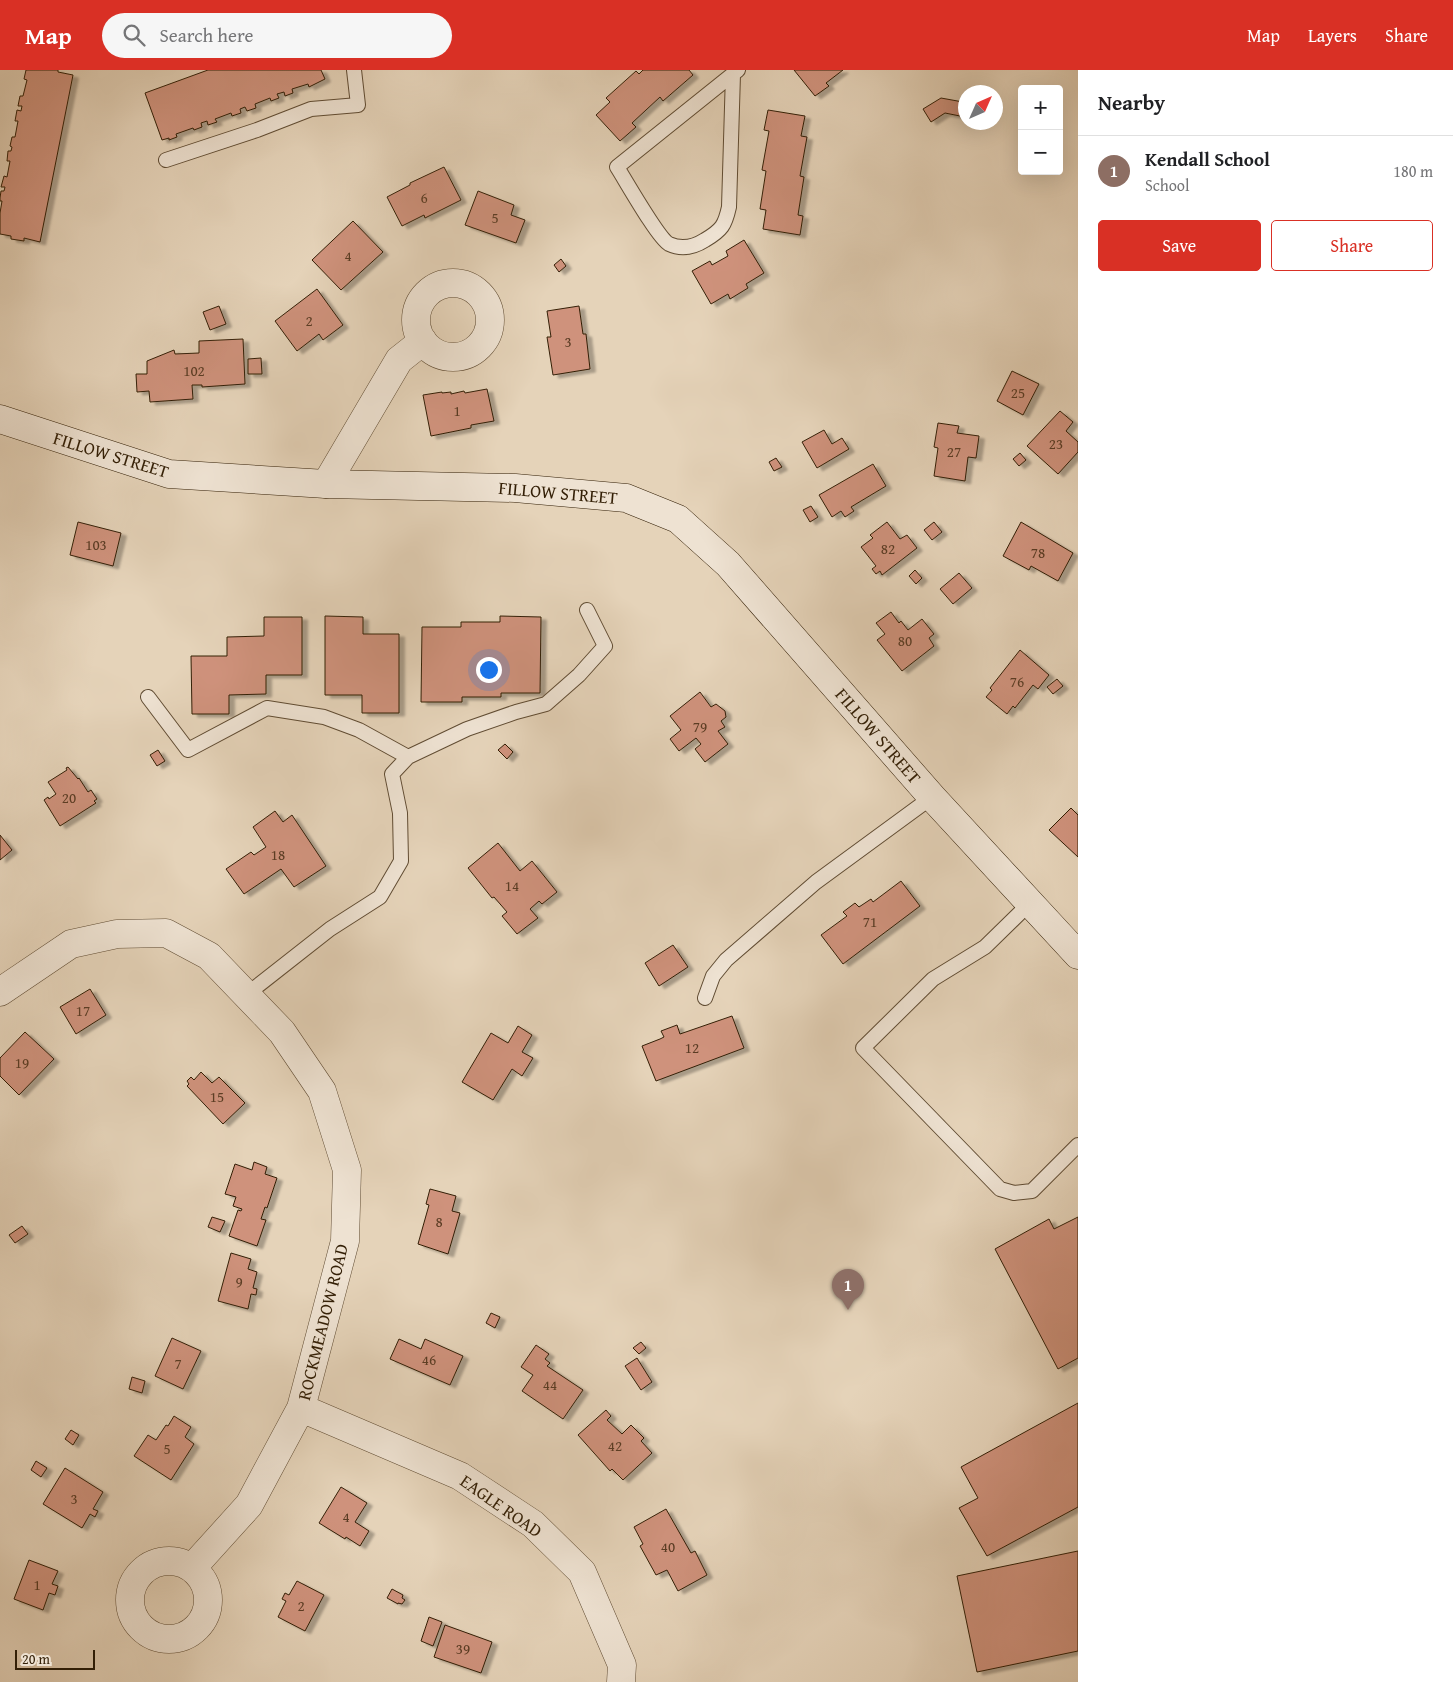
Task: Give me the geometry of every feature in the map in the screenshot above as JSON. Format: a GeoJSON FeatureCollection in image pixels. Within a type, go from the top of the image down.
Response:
{"type":"FeatureCollection","features":[{"type":"Feature","properties":{"kind":"street"},"geometry":{"type":"LineString","coordinates":[[326,484],[399,360],[423,341]]}},
{"type":"Feature","properties":{"kind":"street","name":"FILLOW STREET"},"geometry":{"type":"LineString","coordinates":[[0,420],[169,474],[326,484],[515,488],[626,498],[678,519],[728,564],[932,797],[1078,955]]}},
{"type":"Feature","properties":{"kind":"street","name":"ROCKMEADOW ROAD"},"geometry":{"type":"LineString","coordinates":[[0,992],[71,944],[116,934],[166,933],[209,956],[282,1032],[322,1091],[347,1170],[345,1241],[301,1408],[249,1505],[192,1568]]}},
{"type":"Feature","properties":{"kind":"street","name":"EAGLE ROAD"},"geometry":{"type":"LineString","coordinates":[[301,1408],[460,1476],[534,1524],[582,1572],[622,1666],[621,1682]]}},
{"type":"Feature","properties":{"kind":"lane"},"geometry":{"type":"LineString","coordinates":[[166,160],[257,130],[310,109],[358,105],[354,70]]}},
{"type":"Feature","properties":{"kind":"lane"},"geometry":{"type":"LineString","coordinates":[[736,72],[729,207],[726,222],[715,234],[686,248],[668,243],[654,226],[617,167],[736,72]]}},
{"type":"Feature","properties":{"kind":"lane"},"geometry":{"type":"LineString","coordinates":[[246,995],[330,929],[380,897],[401,861],[400,813],[392,774],[408,757],[467,728],[546,704],[579,675],[605,646],[587,610]]}},
{"type":"Feature","properties":{"kind":"lane"},"geometry":{"type":"LineString","coordinates":[[148,697],[188,750],[267,708],[324,717],[359,730],[408,757]]}},
{"type":"Feature","properties":{"kind":"lane"},"geometry":{"type":"LineString","coordinates":[[705,998],[714,976],[726,960],[816,882],[932,797]]}},
{"type":"Feature","properties":{"kind":"lane"},"geometry":{"type":"LineString","coordinates":[[1030,903],[985,947],[933,978],[863,1048],[1000,1189],[1014,1193],[1032,1191],[1078,1145]]}},
{"type":"Feature","properties":{"kind":"building"},"geometry":{"type":"Polygon","coordinates":[[[26,70],[58,70],[58,72],[73,75],[40,242],[24,238],[24,241],[11,239],[11,236],[0,234],[2,201],[0,201],[0,198],[1,191],[4,191],[5,187],[1,187],[4,176],[7,177],[10,161],[7,161],[8,151],[11,151],[12,137],[15,137],[18,121],[15,121],[17,110],[21,111],[22,106],[18,106],[27,80],[24,79],[26,70]]]}},
{"type":"Feature","properties":{"kind":"building"},"geometry":{"type":"Polygon","coordinates":[[[208,70],[321,70],[325,79],[309,87],[308,84],[292,89],[293,93],[285,96],[284,92],[277,94],[279,98],[271,101],[270,98],[255,104],[256,108],[247,111],[245,107],[240,109],[241,113],[232,116],[231,113],[215,119],[217,122],[208,125],[207,121],[201,123],[202,127],[176,134],[177,137],[169,140],[169,138],[162,140],[145,93],[208,70]]]}},
{"type":"Feature","properties":{"kind":"building"},"geometry":{"type":"Polygon","coordinates":[[[643,70],[689,70],[693,75],[663,101],[660,97],[632,123],[636,127],[620,141],[596,115],[610,102],[606,98],[636,71],[639,74],[643,70]]]}},
{"type":"Feature","properties":{"kind":"building"},"geometry":{"type":"Polygon","coordinates":[[[794,70],[843,70],[826,83],[829,86],[815,96],[794,70]]]}},
{"type":"Feature","properties":{"kind":"building"},"geometry":{"type":"Polygon","coordinates":[[[941,98],[958,101],[958,116],[945,113],[931,122],[923,109],[941,98]]]}},
{"type":"Feature","properties":{"kind":"building"},"geometry":{"type":"Polygon","coordinates":[[[768,110],[805,116],[801,136],[807,137],[800,176],[804,177],[798,215],[803,216],[800,235],[763,229],[766,210],[760,209],[766,171],[762,170],[769,131],[764,130],[768,110]]]}},
{"type":"Feature","properties":{"kind":"building"},"geometry":{"type":"Polygon","coordinates":[[[444,167],[461,200],[425,218],[424,215],[402,226],[387,197],[410,185],[410,183],[444,167]]]}},
{"type":"Feature","properties":{"kind":"building"},"geometry":{"type":"Polygon","coordinates":[[[478,191],[514,205],[511,215],[525,220],[516,243],[465,225],[478,191]]]}},
{"type":"Feature","properties":{"kind":"building"},"geometry":{"type":"Polygon","coordinates":[[[353,221],[383,252],[341,290],[312,260],[353,221]]]}},
{"type":"Feature","properties":{"kind":"building"},"geometry":{"type":"Polygon","coordinates":[[[744,240],[764,273],[746,284],[748,288],[730,299],[728,294],[711,304],[692,271],[710,261],[712,265],[728,256],[726,251],[744,240]]]}},
{"type":"Feature","properties":{"kind":"building"},"geometry":{"type":"Polygon","coordinates":[[[561,259],[566,266],[559,272],[554,265],[561,259]]]}},
{"type":"Feature","properties":{"kind":"building"},"geometry":{"type":"Polygon","coordinates":[[[317,289],[343,325],[323,340],[319,334],[297,351],[275,321],[317,289]]]}},
{"type":"Feature","properties":{"kind":"building"},"geometry":{"type":"Polygon","coordinates":[[[219,306],[226,324],[210,330],[203,312],[219,306]]]}},
{"type":"Feature","properties":{"kind":"building"},"geometry":{"type":"Polygon","coordinates":[[[579,306],[583,334],[586,334],[590,369],[553,375],[547,337],[551,337],[547,311],[579,306]]]}},
{"type":"Feature","properties":{"kind":"building"},"geometry":{"type":"Polygon","coordinates":[[[243,339],[245,384],[202,387],[202,385],[192,385],[193,399],[150,402],[149,391],[137,392],[136,374],[147,374],[147,361],[174,350],[175,354],[199,353],[199,341],[243,339]]]}},
{"type":"Feature","properties":{"kind":"building"},"geometry":{"type":"Polygon","coordinates":[[[261,358],[262,374],[248,374],[248,359],[261,358]]]}},
{"type":"Feature","properties":{"kind":"building"},"geometry":{"type":"Polygon","coordinates":[[[1012,371],[1039,384],[1023,415],[997,401],[1012,371]]]}},
{"type":"Feature","properties":{"kind":"building"},"geometry":{"type":"Polygon","coordinates":[[[487,389],[494,421],[431,436],[423,395],[442,392],[451,392],[451,394],[464,391],[465,393],[487,389]]]}},
{"type":"Feature","properties":{"kind":"building"},"geometry":{"type":"Polygon","coordinates":[[[1060,411],[1073,422],[1066,431],[1078,442],[1078,452],[1058,474],[1027,446],[1060,411]]]}},
{"type":"Feature","properties":{"kind":"building"},"geometry":{"type":"Polygon","coordinates":[[[938,423],[959,426],[957,433],[979,436],[976,458],[968,457],[965,481],[934,476],[938,448],[934,447],[938,423]]]}},
{"type":"Feature","properties":{"kind":"building"},"geometry":{"type":"Polygon","coordinates":[[[824,430],[832,444],[842,438],[849,449],[817,468],[802,442],[824,430]]]}},
{"type":"Feature","properties":{"kind":"building"},"geometry":{"type":"Polygon","coordinates":[[[1020,453],[1026,460],[1019,466],[1013,459],[1020,453]]]}},
{"type":"Feature","properties":{"kind":"building"},"geometry":{"type":"Polygon","coordinates":[[[776,458],[782,467],[774,471],[769,462],[776,458]]]}},
{"type":"Feature","properties":{"kind":"building"},"geometry":{"type":"Polygon","coordinates":[[[873,464],[886,486],[851,507],[854,511],[845,517],[841,511],[832,517],[819,495],[873,464]]]}},
{"type":"Feature","properties":{"kind":"building"},"geometry":{"type":"Polygon","coordinates":[[[811,506],[818,517],[810,522],[803,510],[811,506]]]}},
{"type":"Feature","properties":{"kind":"building"},"geometry":{"type":"Polygon","coordinates":[[[78,522],[121,533],[113,566],[70,555],[78,522]]]}},
{"type":"Feature","properties":{"kind":"building"},"geometry":{"type":"Polygon","coordinates":[[[887,522],[900,539],[907,535],[917,548],[882,575],[880,571],[876,574],[872,569],[876,566],[861,547],[873,538],[870,535],[887,522]]]}},
{"type":"Feature","properties":{"kind":"building"},"geometry":{"type":"Polygon","coordinates":[[[934,522],[942,532],[932,540],[924,530],[934,522]]]}},
{"type":"Feature","properties":{"kind":"building"},"geometry":{"type":"Polygon","coordinates":[[[1021,522],[1073,553],[1058,581],[1031,566],[1029,570],[1003,556],[1021,522]]]}},
{"type":"Feature","properties":{"kind":"building"},"geometry":{"type":"Polygon","coordinates":[[[915,570],[922,578],[916,584],[909,576],[915,570]]]}},
{"type":"Feature","properties":{"kind":"building"},"geometry":{"type":"Polygon","coordinates":[[[959,573],[972,588],[953,604],[940,589],[959,573]]]}},
{"type":"Feature","properties":{"kind":"building"},"geometry":{"type":"Polygon","coordinates":[[[891,612],[899,623],[901,621],[908,630],[922,619],[934,634],[929,638],[934,646],[902,671],[877,640],[885,634],[876,623],[891,612]]]}},
{"type":"Feature","properties":{"kind":"building"},"geometry":{"type":"Polygon","coordinates":[[[325,616],[363,617],[363,634],[399,634],[399,713],[362,713],[362,695],[325,695],[325,616]]]}},
{"type":"Feature","properties":{"kind":"building"},"geometry":{"type":"Polygon","coordinates":[[[500,616],[541,617],[540,693],[501,693],[501,697],[462,697],[462,702],[421,702],[422,627],[461,627],[461,622],[500,622],[500,616]]]}},
{"type":"Feature","properties":{"kind":"building"},"geometry":{"type":"Polygon","coordinates":[[[264,617],[302,617],[302,675],[266,675],[266,694],[229,695],[229,714],[192,714],[191,656],[227,656],[227,637],[264,636],[264,617]]]}},
{"type":"Feature","properties":{"kind":"building"},"geometry":{"type":"Polygon","coordinates":[[[1020,650],[1049,675],[1038,689],[1033,685],[1015,708],[1013,706],[1007,714],[986,697],[992,690],[990,688],[1020,650]]]}},
{"type":"Feature","properties":{"kind":"building"},"geometry":{"type":"Polygon","coordinates":[[[1057,679],[1063,686],[1053,694],[1047,687],[1057,679]]]}},
{"type":"Feature","properties":{"kind":"building"},"geometry":{"type":"Polygon","coordinates":[[[700,692],[711,707],[716,704],[725,711],[726,717],[721,721],[725,727],[718,731],[728,744],[705,762],[695,749],[701,744],[696,738],[679,751],[670,739],[681,730],[670,716],[700,692]]]}},
{"type":"Feature","properties":{"kind":"building"},"geometry":{"type":"Polygon","coordinates":[[[505,744],[513,752],[507,759],[498,750],[505,744]]]}},
{"type":"Feature","properties":{"kind":"building"},"geometry":{"type":"Polygon","coordinates":[[[158,750],[165,761],[157,766],[150,755],[158,750]]]}},
{"type":"Feature","properties":{"kind":"building"},"geometry":{"type":"Polygon","coordinates":[[[68,767],[79,778],[88,792],[91,790],[97,799],[94,801],[96,803],[60,826],[44,800],[56,794],[48,782],[67,770],[66,768],[68,767]]]}},
{"type":"Feature","properties":{"kind":"building"},"geometry":{"type":"Polygon","coordinates":[[[1071,808],[1078,815],[1078,857],[1049,830],[1071,808]]]}},
{"type":"Feature","properties":{"kind":"building"},"geometry":{"type":"Polygon","coordinates":[[[275,811],[283,822],[292,815],[326,866],[294,887],[281,869],[244,894],[226,869],[251,852],[254,855],[266,847],[253,827],[275,811]]]}},
{"type":"Feature","properties":{"kind":"building"},"geometry":{"type":"Polygon","coordinates":[[[0,835],[12,850],[0,860],[0,835]]]}},
{"type":"Feature","properties":{"kind":"building"},"geometry":{"type":"Polygon","coordinates":[[[498,843],[520,871],[532,861],[557,892],[542,904],[539,901],[530,909],[538,918],[517,934],[502,916],[507,912],[494,897],[492,898],[468,868],[498,843]]]}},
{"type":"Feature","properties":{"kind":"building"},"geometry":{"type":"Polygon","coordinates":[[[901,881],[920,906],[843,964],[821,935],[847,916],[843,912],[855,903],[859,907],[871,899],[873,902],[901,881]]]}},
{"type":"Feature","properties":{"kind":"building"},"geometry":{"type":"Polygon","coordinates":[[[673,945],[688,967],[659,986],[645,963],[673,945]]]}},
{"type":"Feature","properties":{"kind":"building"},"geometry":{"type":"Polygon","coordinates":[[[90,989],[106,1015],[76,1034],[60,1007],[90,989]]]}},
{"type":"Feature","properties":{"kind":"building"},"geometry":{"type":"Polygon","coordinates":[[[732,1016],[744,1048],[656,1081],[642,1046],[664,1037],[661,1031],[677,1025],[680,1034],[732,1016]]]}},
{"type":"Feature","properties":{"kind":"building"},"geometry":{"type":"Polygon","coordinates":[[[518,1026],[532,1035],[522,1052],[533,1058],[522,1076],[512,1069],[493,1100],[462,1082],[491,1033],[508,1043],[518,1026]]]}},
{"type":"Feature","properties":{"kind":"building"},"geometry":{"type":"Polygon","coordinates":[[[25,1032],[54,1059],[19,1095],[0,1076],[0,1058],[25,1032]]]}},
{"type":"Feature","properties":{"kind":"building"},"geometry":{"type":"Polygon","coordinates":[[[201,1072],[212,1083],[219,1077],[245,1103],[223,1124],[187,1086],[189,1084],[187,1081],[191,1077],[194,1080],[201,1072]]]}},
{"type":"Feature","properties":{"kind":"building"},"geometry":{"type":"Polygon","coordinates":[[[254,1162],[267,1167],[265,1174],[277,1178],[267,1208],[265,1207],[261,1219],[266,1220],[257,1246],[229,1236],[238,1210],[241,1211],[242,1209],[233,1206],[236,1197],[225,1194],[235,1164],[252,1170],[254,1162]]]}},
{"type":"Feature","properties":{"kind":"building"},"geometry":{"type":"Polygon","coordinates":[[[430,1189],[456,1196],[452,1211],[460,1213],[448,1254],[418,1244],[429,1205],[426,1204],[430,1189]]]}},
{"type":"Feature","properties":{"kind":"building"},"geometry":{"type":"Polygon","coordinates":[[[212,1217],[225,1221],[220,1232],[208,1227],[212,1217]]]}},
{"type":"Feature","properties":{"kind":"building"},"geometry":{"type":"Polygon","coordinates":[[[1078,1217],[1078,1358],[1058,1369],[995,1249],[1049,1219],[1054,1229],[1078,1217]]]}},
{"type":"Feature","properties":{"kind":"building"},"geometry":{"type":"Polygon","coordinates":[[[22,1226],[28,1234],[15,1243],[9,1235],[22,1226]]]}},
{"type":"Feature","properties":{"kind":"building"},"geometry":{"type":"Polygon","coordinates":[[[231,1253],[251,1259],[248,1269],[257,1272],[253,1288],[257,1289],[256,1295],[251,1294],[248,1309],[218,1301],[231,1253]]]}},
{"type":"Feature","properties":{"kind":"building"},"geometry":{"type":"Polygon","coordinates":[[[491,1313],[500,1317],[495,1328],[486,1323],[491,1313]]]}},
{"type":"Feature","properties":{"kind":"building"},"geometry":{"type":"Polygon","coordinates":[[[172,1338],[201,1351],[183,1389],[155,1376],[172,1338]]]}},
{"type":"Feature","properties":{"kind":"building"},"geometry":{"type":"Polygon","coordinates":[[[399,1339],[421,1349],[425,1339],[463,1356],[450,1385],[390,1359],[399,1339]]]}},
{"type":"Feature","properties":{"kind":"building"},"geometry":{"type":"Polygon","coordinates":[[[641,1342],[646,1348],[639,1354],[633,1348],[641,1342]]]}},
{"type":"Feature","properties":{"kind":"building"},"geometry":{"type":"Polygon","coordinates":[[[536,1345],[549,1354],[545,1359],[550,1363],[547,1366],[583,1390],[563,1419],[522,1391],[533,1375],[521,1367],[536,1345]]]}},
{"type":"Feature","properties":{"kind":"building"},"geometry":{"type":"Polygon","coordinates":[[[637,1358],[652,1382],[641,1390],[625,1366],[637,1358]]]}},
{"type":"Feature","properties":{"kind":"building"},"geometry":{"type":"Polygon","coordinates":[[[132,1377],[145,1381],[142,1393],[129,1389],[132,1377]]]}},
{"type":"Feature","properties":{"kind":"building"},"geometry":{"type":"Polygon","coordinates":[[[1078,1403],[1078,1507],[987,1556],[959,1508],[978,1498],[961,1467],[1078,1403]]]}},
{"type":"Feature","properties":{"kind":"building"},"geometry":{"type":"Polygon","coordinates":[[[606,1410],[611,1416],[607,1420],[622,1434],[631,1425],[644,1438],[641,1441],[652,1453],[623,1480],[612,1469],[610,1471],[578,1435],[606,1410]]]}},
{"type":"Feature","properties":{"kind":"building"},"geometry":{"type":"Polygon","coordinates":[[[174,1416],[191,1427],[185,1437],[194,1444],[171,1480],[134,1456],[148,1435],[156,1440],[174,1416]]]}},
{"type":"Feature","properties":{"kind":"building"},"geometry":{"type":"Polygon","coordinates":[[[71,1430],[79,1435],[73,1445],[65,1439],[71,1430]]]}},
{"type":"Feature","properties":{"kind":"building"},"geometry":{"type":"Polygon","coordinates":[[[36,1461],[47,1468],[41,1477],[31,1470],[36,1461]]]}},
{"type":"Feature","properties":{"kind":"building"},"geometry":{"type":"Polygon","coordinates":[[[65,1468],[103,1492],[93,1509],[98,1511],[95,1517],[90,1514],[82,1528],[43,1504],[65,1468]]]}},
{"type":"Feature","properties":{"kind":"building"},"geometry":{"type":"Polygon","coordinates":[[[341,1487],[367,1503],[355,1522],[369,1531],[360,1546],[319,1523],[341,1487]]]}},
{"type":"Feature","properties":{"kind":"building"},"geometry":{"type":"Polygon","coordinates":[[[666,1509],[691,1553],[695,1551],[707,1575],[678,1591],[667,1570],[656,1575],[640,1546],[643,1544],[634,1527],[666,1509]]]}},
{"type":"Feature","properties":{"kind":"building"},"geometry":{"type":"Polygon","coordinates":[[[1078,1551],[1078,1651],[977,1672],[957,1576],[1078,1551]]]}},
{"type":"Feature","properties":{"kind":"building"},"geometry":{"type":"Polygon","coordinates":[[[29,1560],[58,1571],[52,1584],[58,1586],[55,1595],[49,1593],[43,1610],[14,1599],[29,1560]]]}},
{"type":"Feature","properties":{"kind":"building"},"geometry":{"type":"Polygon","coordinates":[[[297,1581],[324,1595],[305,1631],[278,1617],[286,1601],[282,1599],[285,1593],[289,1595],[297,1581]]]}},
{"type":"Feature","properties":{"kind":"building"},"geometry":{"type":"Polygon","coordinates":[[[392,1589],[403,1595],[402,1598],[405,1600],[402,1604],[387,1598],[392,1589]]]}},
{"type":"Feature","properties":{"kind":"building"},"geometry":{"type":"Polygon","coordinates":[[[429,1617],[442,1622],[433,1646],[421,1641],[429,1617]]]}},
{"type":"Feature","properties":{"kind":"building"},"geometry":{"type":"Polygon","coordinates":[[[445,1625],[492,1642],[481,1673],[434,1657],[445,1625]]]}},
{"type":"Feature","properties":{"kind":"place","name":"Kendall School"},"geometry":{"type":"Point","coordinates":[848,1310]}}]}
